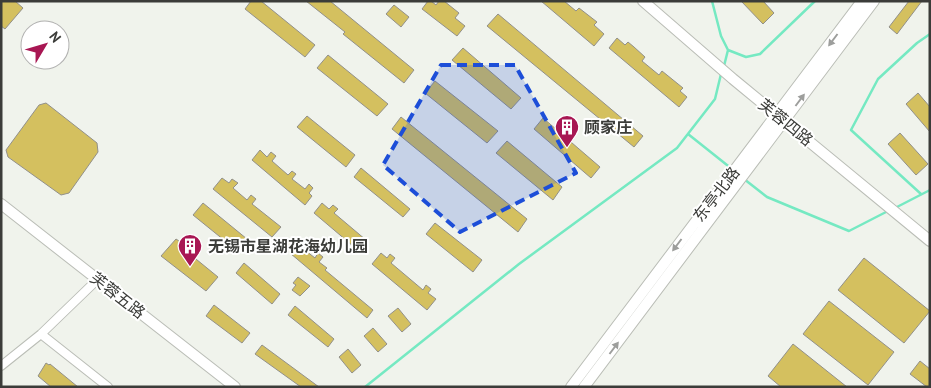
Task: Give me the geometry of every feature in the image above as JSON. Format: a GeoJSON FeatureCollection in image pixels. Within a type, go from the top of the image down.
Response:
{"type":"FeatureCollection","features":[{"type":"Feature","properties":{"kind":"main road","name":"芙蓉四路"},"geometry":{"type":"LineString","coordinates":[[643,1],[733,79],[930,241]]}},
{"type":"Feature","properties":{"kind":"main road","name":"东亭北路"},"geometry":{"type":"LineString","coordinates":[[584,387],[736,185],[746,164],[862,1]]}},
{"type":"Feature","properties":{"kind":"main road","name":"东亭北路"},"geometry":{"type":"LineString","coordinates":[[780,118],[874,1]]}},
{"type":"Feature","properties":{"kind":"main road","name":"东亭北路"},"geometry":{"type":"LineString","coordinates":[[571,387],[728,178],[746,164]]}},
{"type":"Feature","properties":{"kind":"main road","name":"芙蓉五路"},"geometry":{"type":"LineString","coordinates":[[1,204],[235,387]]}},
{"type":"Feature","properties":{"kind":"street"},"geometry":{"type":"LineString","coordinates":[[1,366],[41,334],[98,279]]}},
{"type":"Feature","properties":{"kind":"street"},"geometry":{"type":"LineString","coordinates":[[41,334],[108,387]]}},
{"type":"Feature","properties":{"kind":"highlighted area"},"geometry":{"type":"Polygon","coordinates":[[[441,65],[515,65],[576,173],[460,232],[383,165],[441,65]]]}},
{"type":"Feature","properties":{"kind":"building"},"geometry":{"type":"Polygon","coordinates":[[[1,1],[15,1],[23,8],[5,29],[1,26],[1,1]]]}},
{"type":"Feature","properties":{"kind":"building"},"geometry":{"type":"Polygon","coordinates":[[[251,1],[261,1],[315,45],[305,57],[245,9],[251,1]]]}},
{"type":"Feature","properties":{"kind":"building"},"geometry":{"type":"Polygon","coordinates":[[[306,1],[330,1],[414,70],[404,83],[343,34],[345,32],[306,1]]]}},
{"type":"Feature","properties":{"kind":"building"},"geometry":{"type":"Polygon","coordinates":[[[428,1],[436,5],[439,1],[444,1],[459,13],[455,18],[465,26],[457,36],[422,9],[428,1]]]}},
{"type":"Feature","properties":{"kind":"building"},"geometry":{"type":"Polygon","coordinates":[[[541,1],[564,1],[576,11],[579,8],[597,22],[594,25],[604,34],[594,46],[541,1]]]}},
{"type":"Feature","properties":{"kind":"building"},"geometry":{"type":"Polygon","coordinates":[[[741,1],[763,1],[774,13],[763,24],[741,1]]]}},
{"type":"Feature","properties":{"kind":"building"},"geometry":{"type":"Polygon","coordinates":[[[909,1],[922,1],[897,34],[889,27],[909,1]]]}},
{"type":"Feature","properties":{"kind":"building"},"geometry":{"type":"Polygon","coordinates":[[[394,5],[409,17],[401,27],[386,14],[394,5]]]}},
{"type":"Feature","properties":{"kind":"building"},"geometry":{"type":"Polygon","coordinates":[[[498,14],[643,136],[634,147],[487,26],[498,14]]]}},
{"type":"Feature","properties":{"kind":"building"},"geometry":{"type":"Polygon","coordinates":[[[617,38],[625,45],[628,42],[634,47],[645,57],[642,61],[659,75],[662,71],[683,88],[680,91],[687,97],[679,107],[609,48],[617,38]]]}},
{"type":"Feature","properties":{"kind":"building"},"geometry":{"type":"Polygon","coordinates":[[[463,48],[521,98],[511,109],[452,60],[463,48]]]}},
{"type":"Feature","properties":{"kind":"building"},"geometry":{"type":"Polygon","coordinates":[[[328,55],[388,104],[377,116],[317,68],[328,55]]]}},
{"type":"Feature","properties":{"kind":"building"},"geometry":{"type":"Polygon","coordinates":[[[435,81],[498,131],[487,143],[425,93],[435,81]]]}},
{"type":"Feature","properties":{"kind":"building"},"geometry":{"type":"Polygon","coordinates":[[[918,93],[930,107],[930,132],[906,104],[918,93]]]}},
{"type":"Feature","properties":{"kind":"building"},"geometry":{"type":"Polygon","coordinates":[[[46,103],[97,143],[98,152],[69,193],[61,195],[8,157],[6,150],[39,105],[46,103]]]}},
{"type":"Feature","properties":{"kind":"building"},"geometry":{"type":"Polygon","coordinates":[[[307,116],[355,155],[346,167],[297,127],[307,116]]]}},
{"type":"Feature","properties":{"kind":"building"},"geometry":{"type":"Polygon","coordinates":[[[401,117],[527,219],[518,232],[392,129],[401,117]]]}},
{"type":"Feature","properties":{"kind":"building","name":"顾家庄"},"geometry":{"type":"Polygon","coordinates":[[[543,118],[600,167],[591,178],[534,129],[543,118]]]}},
{"type":"Feature","properties":{"kind":"building"},"geometry":{"type":"Polygon","coordinates":[[[900,133],[928,164],[916,175],[888,144],[900,133]]]}},
{"type":"Feature","properties":{"kind":"building"},"geometry":{"type":"Polygon","coordinates":[[[507,141],[562,187],[553,200],[496,153],[507,141]]]}},
{"type":"Feature","properties":{"kind":"building"},"geometry":{"type":"Polygon","coordinates":[[[260,150],[267,157],[271,152],[276,156],[272,161],[288,175],[292,171],[296,174],[292,179],[305,189],[309,184],[313,188],[309,193],[312,196],[305,205],[252,160],[260,150]]]}},
{"type":"Feature","properties":{"kind":"building"},"geometry":{"type":"Polygon","coordinates":[[[361,168],[410,209],[403,217],[354,177],[361,168]]]}},
{"type":"Feature","properties":{"kind":"building"},"geometry":{"type":"Polygon","coordinates":[[[222,178],[229,183],[232,179],[238,183],[233,188],[247,200],[251,195],[256,199],[252,204],[281,227],[272,237],[213,189],[222,178]]]}},
{"type":"Feature","properties":{"kind":"building"},"geometry":{"type":"Polygon","coordinates":[[[203,203],[247,239],[243,244],[240,243],[235,249],[193,215],[203,203]]]}},
{"type":"Feature","properties":{"kind":"building"},"geometry":{"type":"Polygon","coordinates":[[[322,203],[329,209],[333,205],[338,209],[334,213],[366,240],[364,243],[366,245],[360,252],[314,213],[322,203]]]}},
{"type":"Feature","properties":{"kind":"building"},"geometry":{"type":"Polygon","coordinates":[[[435,223],[482,260],[473,272],[426,234],[435,223]]]}},
{"type":"Feature","properties":{"kind":"building"},"geometry":{"type":"Polygon","coordinates":[[[300,238],[305,242],[301,247],[315,258],[318,253],[323,257],[319,262],[327,268],[325,270],[373,310],[367,318],[284,248],[291,239],[296,243],[300,238]]]}},
{"type":"Feature","properties":{"kind":"building","name":"无锡市星湖花海幼儿园"},"geometry":{"type":"Polygon","coordinates":[[[176,239],[182,243],[180,246],[218,277],[206,291],[161,256],[176,239]]]}},
{"type":"Feature","properties":{"kind":"building"},"geometry":{"type":"Polygon","coordinates":[[[381,253],[387,258],[390,254],[395,258],[391,263],[423,290],[426,285],[431,289],[428,293],[436,299],[427,310],[372,264],[381,253]]]}},
{"type":"Feature","properties":{"kind":"building"},"geometry":{"type":"Polygon","coordinates":[[[864,258],[930,311],[904,343],[838,290],[864,258]]]}},
{"type":"Feature","properties":{"kind":"building"},"geometry":{"type":"Polygon","coordinates":[[[244,263],[280,294],[272,304],[236,273],[244,263]]]}},
{"type":"Feature","properties":{"kind":"building"},"geometry":{"type":"Polygon","coordinates":[[[298,277],[310,286],[300,296],[292,290],[296,285],[293,283],[298,277]]]}},
{"type":"Feature","properties":{"kind":"building"},"geometry":{"type":"Polygon","coordinates":[[[829,301],[894,352],[868,385],[803,334],[829,301]]]}},
{"type":"Feature","properties":{"kind":"building"},"geometry":{"type":"Polygon","coordinates":[[[214,305],[250,333],[242,343],[206,316],[214,305]]]}},
{"type":"Feature","properties":{"kind":"building"},"geometry":{"type":"Polygon","coordinates":[[[295,306],[334,339],[328,347],[288,315],[295,306]]]}},
{"type":"Feature","properties":{"kind":"building"},"geometry":{"type":"Polygon","coordinates":[[[398,308],[411,324],[402,332],[388,316],[398,308]]]}},
{"type":"Feature","properties":{"kind":"building"},"geometry":{"type":"Polygon","coordinates":[[[373,328],[387,344],[378,352],[364,336],[373,328]]]}},
{"type":"Feature","properties":{"kind":"building"},"geometry":{"type":"Polygon","coordinates":[[[793,344],[847,387],[781,387],[768,376],[793,344]]]}},
{"type":"Feature","properties":{"kind":"building"},"geometry":{"type":"Polygon","coordinates":[[[262,345],[319,387],[301,387],[255,354],[262,345]]]}},
{"type":"Feature","properties":{"kind":"building"},"geometry":{"type":"Polygon","coordinates":[[[348,349],[361,365],[352,373],[339,357],[348,349]]]}},
{"type":"Feature","properties":{"kind":"building"},"geometry":{"type":"Polygon","coordinates":[[[920,361],[930,369],[930,387],[927,387],[910,374],[920,361]]]}},
{"type":"Feature","properties":{"kind":"building"},"geometry":{"type":"Polygon","coordinates":[[[46,363],[50,364],[78,387],[51,387],[38,376],[46,363]]]}},
{"type":"Feature","properties":{"kind":"waterway"},"geometry":{"type":"LineString","coordinates":[[712,1],[721,36],[728,50]]}},
{"type":"Feature","properties":{"kind":"waterway"},"geometry":{"type":"LineString","coordinates":[[724,66],[728,50],[746,57],[760,54],[815,1]]}},
{"type":"Feature","properties":{"kind":"waterway"},"geometry":{"type":"LineString","coordinates":[[921,194],[851,130],[878,79],[917,43],[930,34]]}},
{"type":"Feature","properties":{"kind":"waterway"},"geometry":{"type":"LineString","coordinates":[[365,387],[519,264],[677,148],[715,99],[721,74]]}},
{"type":"Feature","properties":{"kind":"waterway"},"geometry":{"type":"LineString","coordinates":[[688,134],[732,169]]}},
{"type":"Feature","properties":{"kind":"waterway"},"geometry":{"type":"LineString","coordinates":[[744,179],[767,197],[849,231],[888,211]]}},
{"type":"Feature","properties":{"kind":"waterway"},"geometry":{"type":"LineString","coordinates":[[895,208],[930,190]]}},
{"type":"Feature","properties":{"kind":"place","name":"顾家庄"},"geometry":{"type":"Point","coordinates":[567,148]}},
{"type":"Feature","properties":{"kind":"place","name":"无锡市星湖花海幼儿园"},"geometry":{"type":"Point","coordinates":[190,267]}}]}
